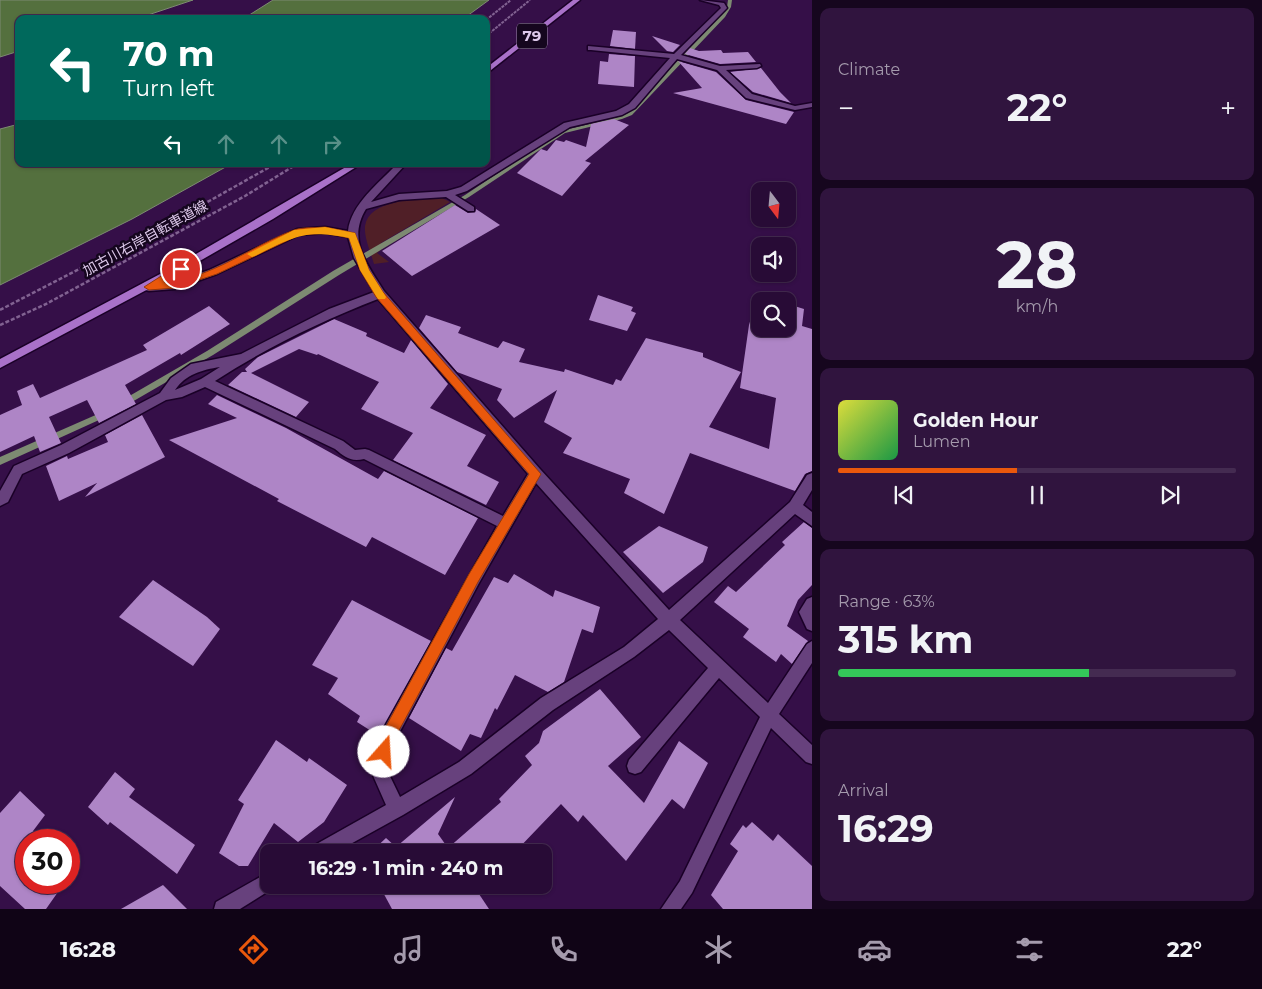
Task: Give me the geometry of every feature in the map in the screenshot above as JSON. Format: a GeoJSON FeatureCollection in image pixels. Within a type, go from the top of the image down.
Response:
{"type":"FeatureCollection","features":[{"type":"Feature","properties":{"kind":"main road","name":"79"},"geometry":{"type":"LineString","coordinates":[[490,69],[577,0]]}},
{"type":"Feature","properties":{"kind":"main road"},"geometry":{"type":"LineString","coordinates":[[0,364],[149,287],[292,205],[352,167]]}},
{"type":"Feature","properties":{"kind":"street"},"geometry":{"type":"LineString","coordinates":[[454,199],[464,189],[567,125],[619,113],[632,106],[724,8],[722,4],[703,0]]}},
{"type":"Feature","properties":{"kind":"street"},"geometry":{"type":"LineString","coordinates":[[591,48],[677,57],[720,68],[757,66]]}},
{"type":"Feature","properties":{"kind":"street"},"geometry":{"type":"LineString","coordinates":[[720,68],[749,96],[796,108],[812,105]]}},
{"type":"Feature","properties":{"kind":"street"},"geometry":{"type":"LineString","coordinates":[[399,167],[362,207],[354,220],[352,235],[365,270],[380,294],[535,474],[669,620],[812,756]]}},
{"type":"Feature","properties":{"kind":"street"},"geometry":{"type":"LineString","coordinates":[[362,207],[399,198],[454,199],[471,209]]}},
{"type":"Feature","properties":{"kind":"street"},"geometry":{"type":"LineString","coordinates":[[149,287],[175,285],[213,272],[297,232],[325,230],[352,235]]}},
{"type":"Feature","properties":{"kind":"street"},"geometry":{"type":"LineString","coordinates":[[0,500],[3,498],[18,470],[64,449],[164,396],[178,394],[205,382],[242,358],[333,312],[380,294]]}},
{"type":"Feature","properties":{"kind":"street"},"geometry":{"type":"LineString","coordinates":[[164,396],[175,381],[195,367],[242,358]]}},
{"type":"Feature","properties":{"kind":"street"},"geometry":{"type":"LineString","coordinates":[[205,382],[228,391],[338,445],[353,456],[365,454],[505,524]]}},
{"type":"Feature","properties":{"kind":"street"},"geometry":{"type":"LineString","coordinates":[[397,810],[379,771],[390,734],[505,524],[535,474]]}},
{"type":"Feature","properties":{"kind":"street"},"geometry":{"type":"LineString","coordinates":[[334,844],[397,810],[465,768],[547,704],[629,652],[669,620],[722,570],[795,506],[812,479]]}},
{"type":"Feature","properties":{"kind":"street"},"geometry":{"type":"LineString","coordinates":[[795,506],[812,520]]}},
{"type":"Feature","properties":{"kind":"street"},"geometry":{"type":"LineString","coordinates":[[812,604],[806,612],[812,624]]}},
{"type":"Feature","properties":{"kind":"street"},"geometry":{"type":"LineString","coordinates":[[670,909],[686,887],[769,715],[812,649]]}},
{"type":"Feature","properties":{"kind":"street"},"geometry":{"type":"LineString","coordinates":[[635,766],[718,667]]}},
{"type":"Feature","properties":{"kind":"street"},"geometry":{"type":"LineString","coordinates":[[223,909],[260,886]]}},
{"type":"Feature","properties":{"kind":"path"},"geometry":{"type":"LineString","coordinates":[[490,17],[511,0]]}},
{"type":"Feature","properties":{"kind":"path"},"geometry":{"type":"LineString","coordinates":[[490,33],[530,0]]}},
{"type":"Feature","properties":{"kind":"path"},"geometry":{"type":"LineString","coordinates":[[0,310],[195,209],[270,167]]}},
{"type":"Feature","properties":{"kind":"path","name":"加古川右岸自転車道線"},"geometry":{"type":"LineString","coordinates":[[0,325],[81,285],[245,196],[292,167]]}},
{"type":"Feature","properties":{"kind":"shaded area"},"geometry":{"type":"Polygon","coordinates":[[[0,0],[193,0],[148,15],[15,15],[15,52],[0,57],[0,0]]]}},
{"type":"Feature","properties":{"kind":"shaded area"},"geometry":{"type":"Polygon","coordinates":[[[273,0],[489,0],[468,15],[249,15],[273,0]]]}},
{"type":"Feature","properties":{"kind":"shaded area"},"geometry":{"type":"Polygon","coordinates":[[[15,125],[15,167],[226,167],[132,219],[0,285],[0,129],[15,125]]]}},
{"type":"Feature","properties":{"kind":"shaded area"},"geometry":{"type":"Polygon","coordinates":[[[442,198],[450,202],[381,243],[383,248],[377,253],[389,262],[374,264],[366,235],[365,226],[368,217],[384,206],[405,200],[442,198]]]}},
{"type":"Feature","properties":{"kind":"building"},"geometry":{"type":"Polygon","coordinates":[[[613,30],[636,32],[635,49],[610,46],[613,30]]]}},
{"type":"Feature","properties":{"kind":"building"},"geometry":{"type":"Polygon","coordinates":[[[652,36],[680,45],[673,52],[667,51],[652,36]]]}},
{"type":"Feature","properties":{"kind":"building"},"geometry":{"type":"Polygon","coordinates":[[[690,48],[699,51],[721,50],[723,53],[748,52],[756,62],[720,64],[685,54],[690,48]]]}},
{"type":"Feature","properties":{"kind":"building"},"geometry":{"type":"Polygon","coordinates":[[[609,54],[635,56],[634,87],[598,84],[600,61],[608,62],[609,54]]]}},
{"type":"Feature","properties":{"kind":"building"},"geometry":{"type":"Polygon","coordinates":[[[678,61],[716,72],[746,100],[794,112],[786,124],[673,93],[702,88],[678,61]]]}},
{"type":"Feature","properties":{"kind":"building"},"geometry":{"type":"Polygon","coordinates":[[[761,68],[791,103],[753,92],[730,72],[761,68]]]}},
{"type":"Feature","properties":{"kind":"building"},"geometry":{"type":"Polygon","coordinates":[[[614,119],[629,125],[585,161],[591,163],[562,196],[517,173],[541,149],[547,151],[556,140],[564,142],[566,140],[586,147],[591,124],[614,119]]]}},
{"type":"Feature","properties":{"kind":"building"},"geometry":{"type":"Polygon","coordinates":[[[455,205],[468,213],[475,212],[476,209],[500,225],[412,276],[382,251],[455,205]]]}},
{"type":"Feature","properties":{"kind":"building"},"geometry":{"type":"Polygon","coordinates":[[[598,295],[633,307],[631,311],[636,313],[627,331],[589,320],[598,295]]]}},
{"type":"Feature","properties":{"kind":"building"},"geometry":{"type":"Polygon","coordinates":[[[209,306],[230,324],[181,355],[180,353],[125,385],[136,404],[99,423],[87,400],[49,417],[61,443],[40,452],[34,436],[0,452],[0,415],[22,405],[17,391],[33,384],[40,398],[147,350],[143,345],[209,306]]]}},
{"type":"Feature","properties":{"kind":"building"},"geometry":{"type":"Polygon","coordinates":[[[796,306],[804,309],[802,326],[812,329],[812,471],[805,474],[795,491],[690,453],[664,514],[624,493],[630,479],[563,453],[572,438],[544,422],[557,390],[514,418],[497,400],[502,389],[457,372],[419,328],[426,315],[461,327],[458,333],[498,348],[503,341],[525,349],[519,362],[564,372],[565,369],[613,385],[616,379],[621,381],[646,338],[703,353],[703,357],[741,372],[709,427],[769,449],[776,398],[740,388],[751,318],[751,337],[796,337],[796,306]]]}},
{"type":"Feature","properties":{"kind":"building"},"geometry":{"type":"Polygon","coordinates":[[[334,319],[367,333],[366,336],[404,353],[411,340],[448,384],[430,408],[486,435],[467,466],[499,482],[486,505],[393,460],[413,433],[361,409],[379,382],[318,354],[299,349],[251,373],[309,402],[296,417],[228,385],[242,372],[247,372],[245,369],[258,357],[334,319]]]}},
{"type":"Feature","properties":{"kind":"building"},"geometry":{"type":"Polygon","coordinates":[[[217,395],[286,428],[378,479],[384,471],[478,518],[445,575],[372,537],[366,547],[277,501],[279,499],[169,440],[237,418],[208,404],[217,395]]]}},
{"type":"Feature","properties":{"kind":"building"},"geometry":{"type":"Polygon","coordinates":[[[142,415],[165,457],[85,497],[97,483],[59,501],[46,466],[67,456],[68,459],[108,442],[105,435],[142,415]]]}},
{"type":"Feature","properties":{"kind":"building"},"geometry":{"type":"Polygon","coordinates":[[[804,522],[812,528],[812,585],[798,600],[787,626],[808,641],[792,664],[781,654],[776,662],[743,637],[749,629],[714,602],[728,586],[736,592],[785,545],[782,542],[804,522]]]}},
{"type":"Feature","properties":{"kind":"building"},"geometry":{"type":"Polygon","coordinates":[[[659,526],[708,547],[703,562],[663,593],[623,552],[659,526]]]}},
{"type":"Feature","properties":{"kind":"building"},"geometry":{"type":"Polygon","coordinates":[[[514,574],[553,597],[555,590],[600,607],[593,633],[582,629],[564,682],[548,692],[515,675],[497,710],[495,708],[481,738],[470,734],[461,751],[409,718],[446,648],[452,651],[494,577],[508,583],[514,574]]]}},
{"type":"Feature","properties":{"kind":"building"},"geometry":{"type":"Polygon","coordinates":[[[153,580],[207,617],[220,629],[193,666],[119,617],[153,580]]]}},
{"type":"Feature","properties":{"kind":"building"},"geometry":{"type":"Polygon","coordinates":[[[352,600],[431,641],[379,736],[357,722],[360,716],[328,694],[338,678],[312,665],[352,600]]]}},
{"type":"Feature","properties":{"kind":"building"},"geometry":{"type":"Polygon","coordinates":[[[600,689],[641,737],[608,766],[644,803],[679,741],[708,763],[684,809],[672,799],[626,861],[583,815],[578,822],[561,804],[523,844],[453,844],[501,802],[499,799],[532,765],[525,756],[539,743],[543,731],[600,689]]]}},
{"type":"Feature","properties":{"kind":"building"},"geometry":{"type":"Polygon","coordinates":[[[276,740],[307,762],[309,758],[347,785],[324,822],[298,842],[274,823],[248,866],[239,866],[219,853],[244,804],[238,800],[276,740]]]}},
{"type":"Feature","properties":{"kind":"building"},"geometry":{"type":"Polygon","coordinates":[[[115,772],[135,789],[129,797],[195,845],[177,874],[110,822],[108,825],[88,807],[115,772]]]}},
{"type":"Feature","properties":{"kind":"building"},"geometry":{"type":"Polygon","coordinates":[[[20,791],[45,815],[34,829],[15,829],[15,894],[57,894],[46,909],[25,909],[0,886],[0,813],[20,791]]]}},
{"type":"Feature","properties":{"kind":"building"},"geometry":{"type":"Polygon","coordinates":[[[455,797],[438,834],[445,844],[400,844],[455,797]]]}},
{"type":"Feature","properties":{"kind":"building"},"geometry":{"type":"Polygon","coordinates":[[[752,822],[773,841],[778,834],[812,866],[812,909],[723,909],[711,895],[738,851],[730,844],[743,825],[746,828],[752,822]]]}},
{"type":"Feature","properties":{"kind":"building"},"geometry":{"type":"Polygon","coordinates":[[[386,838],[393,844],[380,844],[386,838]]]}},
{"type":"Feature","properties":{"kind":"building"},"geometry":{"type":"Polygon","coordinates":[[[163,885],[187,909],[121,909],[163,885]]]}},
{"type":"Feature","properties":{"kind":"building"},"geometry":{"type":"Polygon","coordinates":[[[384,894],[479,894],[489,909],[392,909],[384,894]]]}},
{"type":"Feature","properties":{"kind":"waterway"},"geometry":{"type":"LineString","coordinates":[[122,404],[210,353],[336,273],[467,196],[563,132],[630,114],[723,16],[729,7],[730,0]]}},
{"type":"Feature","properties":{"kind":"waterway"},"geometry":{"type":"LineString","coordinates":[[0,461],[107,413]]}},
{"type":"Feature","properties":{"kind":"slow traffic"},"geometry":{"type":"LineString","coordinates":[[252,254],[297,232],[325,230],[352,235],[365,270],[381,297]]}},
{"type":"Feature","properties":{"kind":"route"},"geometry":{"type":"LineString","coordinates":[[181,269],[149,287],[175,285],[213,272],[297,232],[325,230],[352,235],[365,270],[380,294],[535,474],[474,578],[390,734],[384,752]]}}]}
